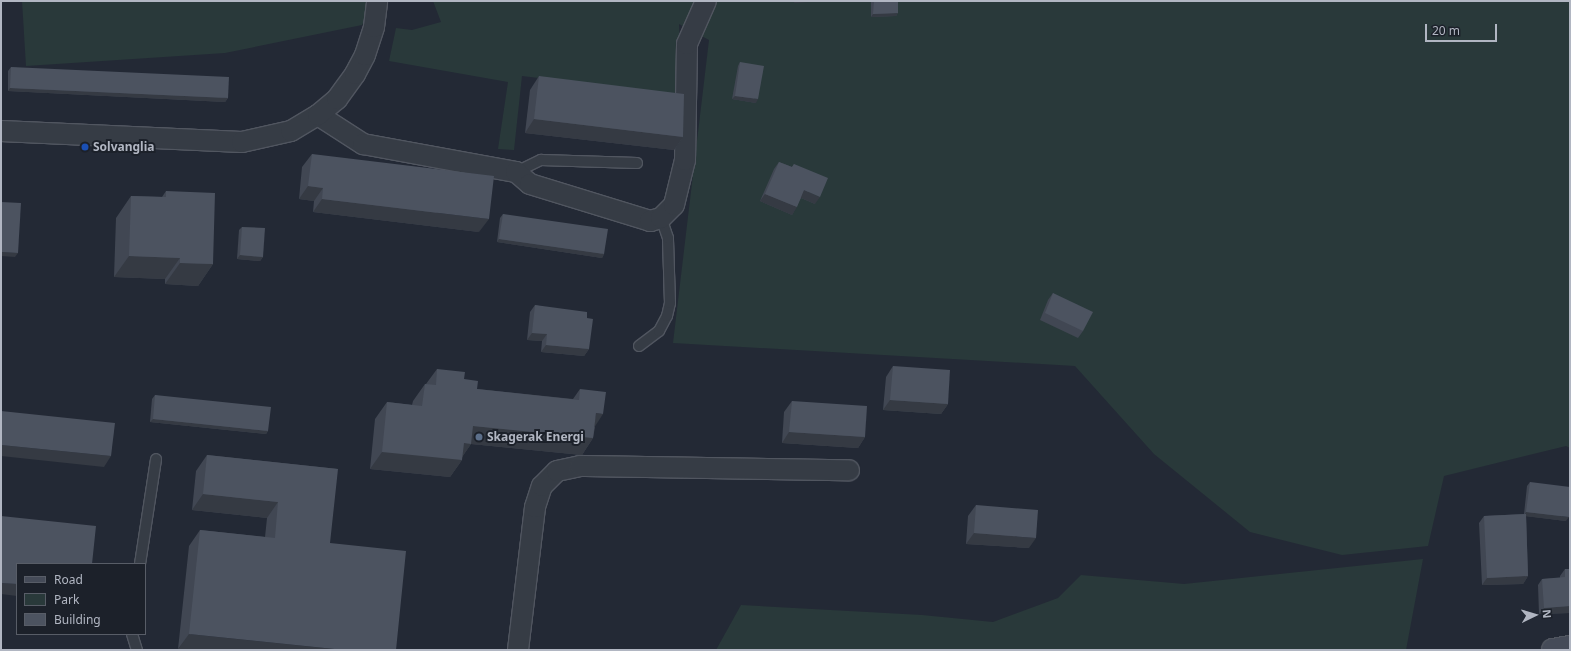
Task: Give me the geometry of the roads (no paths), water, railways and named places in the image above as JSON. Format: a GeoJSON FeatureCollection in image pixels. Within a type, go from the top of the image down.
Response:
{"type":"FeatureCollection","features":[{"type":"Feature","properties":{"kind":"main road"},"geometry":{"type":"LineString","coordinates":[[1553,650],[1570,647]]}},
{"type":"Feature","properties":{"kind":"street"},"geometry":{"type":"LineString","coordinates":[[1,131],[242,142],[291,131],[318,115],[337,99],[365,55],[374,27],[377,1]]}},
{"type":"Feature","properties":{"kind":"street"},"geometry":{"type":"LineString","coordinates":[[318,115],[363,144],[516,172],[530,184],[650,221],[661,218],[674,205],[685,160],[687,44],[706,1]]}},
{"type":"Feature","properties":{"kind":"street"},"geometry":{"type":"LineString","coordinates":[[518,650],[534,507],[542,486],[557,471],[580,466],[849,470]]}},
{"type":"Feature","properties":{"kind":"lane"},"geometry":{"type":"LineString","coordinates":[[516,172],[541,160],[637,163]]}},
{"type":"Feature","properties":{"kind":"lane"},"geometry":{"type":"LineString","coordinates":[[639,346],[659,331],[667,316],[670,303],[668,238],[661,218]]}},
{"type":"Feature","properties":{"kind":"lane"},"geometry":{"type":"LineString","coordinates":[[140,563],[156,459]]}},
{"type":"Feature","properties":{"kind":"lane"},"geometry":{"type":"LineString","coordinates":[[132,635],[137,650]]}},
{"type":"Feature","properties":{"kind":"place","name":"Solvanglia"},"geometry":{"type":"Point","coordinates":[85,147]}},
{"type":"Feature","properties":{"kind":"place","name":"Skagerak Energi"},"geometry":{"type":"Point","coordinates":[479,437]}}]}
